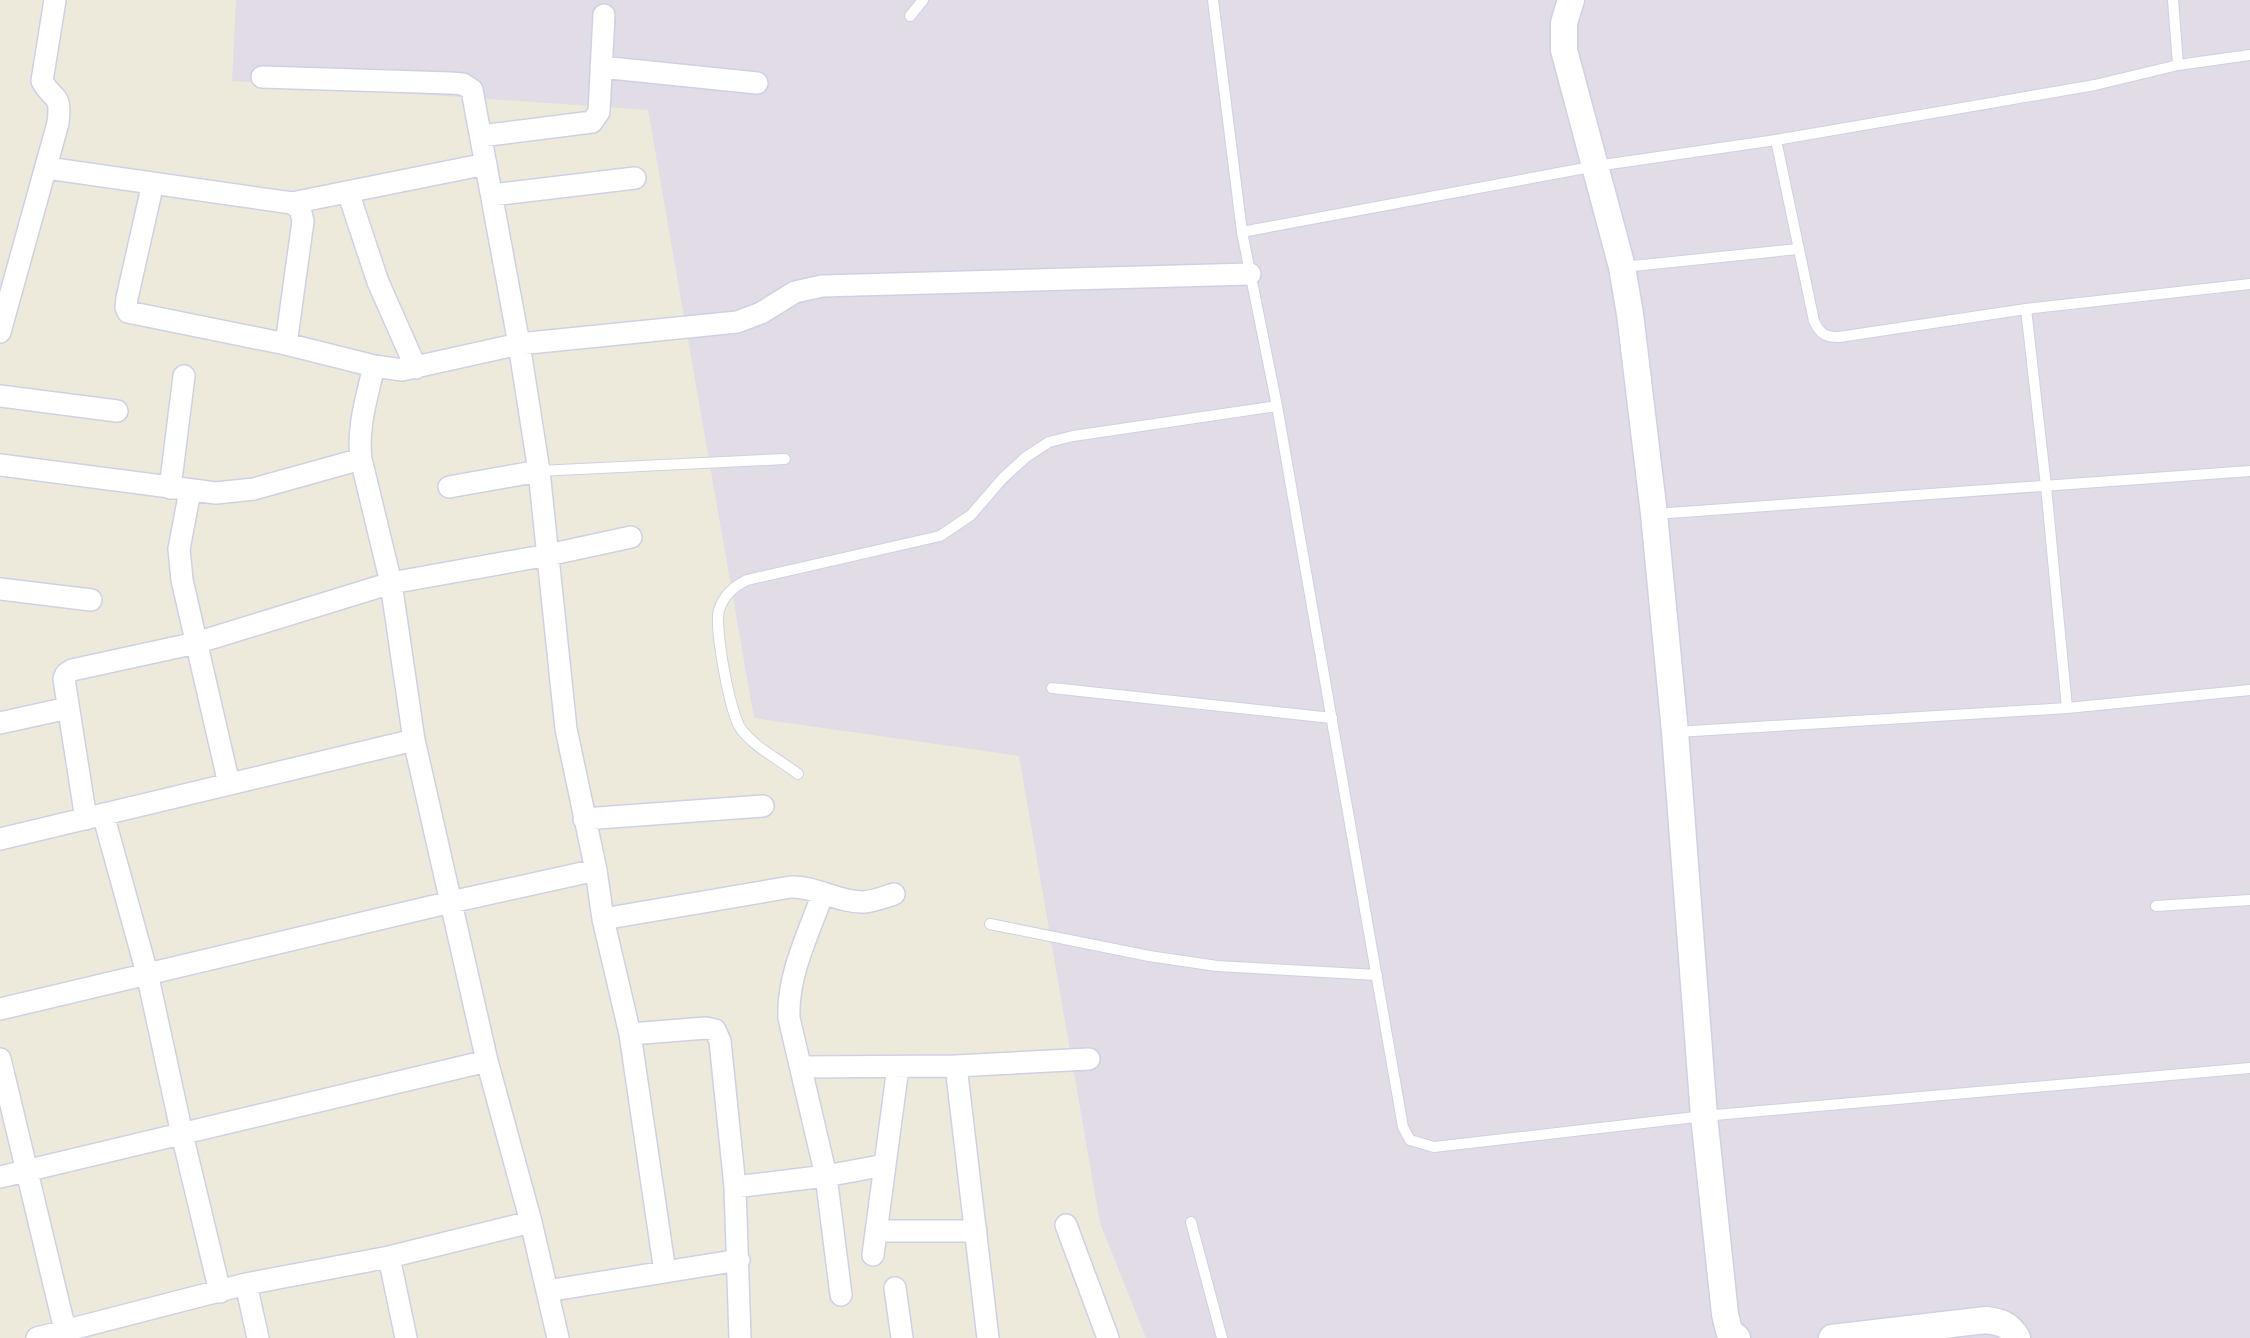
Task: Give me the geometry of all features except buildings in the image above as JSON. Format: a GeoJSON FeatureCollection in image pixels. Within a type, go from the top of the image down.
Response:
{"type":"FeatureCollection","features":[{"type":"Feature","properties":{"kind":"street"},"geometry":{"type":"LineString","coordinates":[[0,332],[47,168],[59,114],[57,97],[45,87],[42,81],[55,0]]}},
{"type":"Feature","properties":{"kind":"street"},"geometry":{"type":"LineString","coordinates":[[1571,0],[1564,23],[1564,50],[1622,267],[1630,314],[1654,514],[1675,732],[1704,1116],[1725,1314],[1729,1331],[1737,1338]]}},
{"type":"Feature","properties":{"kind":"street"},"geometry":{"type":"LineString","coordinates":[[481,136],[592,122],[599,112],[604,15]]}},
{"type":"Feature","properties":{"kind":"street"},"geometry":{"type":"LineString","coordinates":[[601,67],[758,83]]}},
{"type":"Feature","properties":{"kind":"street"},"geometry":{"type":"LineString","coordinates":[[262,77],[463,84],[472,90],[519,344],[539,472],[562,699],[584,819],[596,870],[603,919],[630,1034],[665,1272]]}},
{"type":"Feature","properties":{"kind":"street"},"geometry":{"type":"LineString","coordinates":[[47,168],[292,203],[486,164]]}},
{"type":"Feature","properties":{"kind":"street"},"geometry":{"type":"LineString","coordinates":[[492,195],[635,178]]}},
{"type":"Feature","properties":{"kind":"street"},"geometry":{"type":"LineString","coordinates":[[153,183],[127,298],[126,307],[128,312],[286,344],[374,366],[402,370],[519,344],[737,322],[761,313],[795,292],[822,286],[1250,274]]}},
{"type":"Feature","properties":{"kind":"street"},"geometry":{"type":"LineString","coordinates":[[348,192],[372,266],[416,368]]}},
{"type":"Feature","properties":{"kind":"street"},"geometry":{"type":"LineString","coordinates":[[286,344],[303,221],[300,209],[292,203]]}},
{"type":"Feature","properties":{"kind":"street"},"geometry":{"type":"LineString","coordinates":[[374,366],[361,420],[359,441],[361,459],[391,583],[414,740],[487,1061],[531,1222],[558,1338]]}},
{"type":"Feature","properties":{"kind":"street"},"geometry":{"type":"LineString","coordinates":[[184,376],[179,564],[229,784]]}},
{"type":"Feature","properties":{"kind":"street"},"geometry":{"type":"LineString","coordinates":[[0,396],[117,411]]}},
{"type":"Feature","properties":{"kind":"street"},"geometry":{"type":"LineString","coordinates":[[0,465],[180,490],[216,493],[254,490],[361,459]]}},
{"type":"Feature","properties":{"kind":"street"},"geometry":{"type":"LineString","coordinates":[[449,487],[539,472]]}},
{"type":"Feature","properties":{"kind":"street"},"geometry":{"type":"LineString","coordinates":[[220,1292],[182,1134],[147,973],[94,817],[68,708],[64,679],[66,674],[72,670],[196,643],[391,583],[548,555],[631,537]]}},
{"type":"Feature","properties":{"kind":"street"},"geometry":{"type":"LineString","coordinates":[[0,590],[91,600]]}},
{"type":"Feature","properties":{"kind":"street"},"geometry":{"type":"LineString","coordinates":[[0,723],[68,708]]}},
{"type":"Feature","properties":{"kind":"street"},"geometry":{"type":"LineString","coordinates":[[0,839],[414,740]]}},
{"type":"Feature","properties":{"kind":"street"},"geometry":{"type":"LineString","coordinates":[[584,819],[763,806]]}},
{"type":"Feature","properties":{"kind":"street"},"geometry":{"type":"LineString","coordinates":[[0,1009],[451,902],[596,870]]}},
{"type":"Feature","properties":{"kind":"street"},"geometry":{"type":"LineString","coordinates":[[603,919],[791,887],[800,887],[847,900],[865,902],[894,894]]}},
{"type":"Feature","properties":{"kind":"street"},"geometry":{"type":"LineString","coordinates":[[823,893],[790,987],[789,1018],[826,1176],[841,1295]]}},
{"type":"Feature","properties":{"kind":"street"},"geometry":{"type":"LineString","coordinates":[[630,1034],[706,1028],[715,1030],[720,1040],[735,1187],[739,1260],[740,1338]]}},
{"type":"Feature","properties":{"kind":"street"},"geometry":{"type":"LineString","coordinates":[[0,1059],[64,1330]]}},
{"type":"Feature","properties":{"kind":"street"},"geometry":{"type":"LineString","coordinates":[[801,1067],[956,1066],[1089,1059]]}},
{"type":"Feature","properties":{"kind":"street"},"geometry":{"type":"LineString","coordinates":[[0,1177],[487,1061]]}},
{"type":"Feature","properties":{"kind":"street"},"geometry":{"type":"LineString","coordinates":[[956,1066],[988,1338]]}},
{"type":"Feature","properties":{"kind":"street"},"geometry":{"type":"LineString","coordinates":[[873,1255],[898,1067]]}},
{"type":"Feature","properties":{"kind":"street"},"geometry":{"type":"LineString","coordinates":[[735,1187],[826,1176],[885,1165]]}},
{"type":"Feature","properties":{"kind":"street"},"geometry":{"type":"LineString","coordinates":[[37,1338],[246,1284],[389,1257],[531,1222]]}},
{"type":"Feature","properties":{"kind":"street"},"geometry":{"type":"LineString","coordinates":[[1066,1225],[1108,1338]]}},
{"type":"Feature","properties":{"kind":"street"},"geometry":{"type":"LineString","coordinates":[[876,1231],[976,1231]]}},
{"type":"Feature","properties":{"kind":"street"},"geometry":{"type":"LineString","coordinates":[[389,1257],[406,1338]]}},
{"type":"Feature","properties":{"kind":"street"},"geometry":{"type":"LineString","coordinates":[[547,1291],[739,1260]]}},
{"type":"Feature","properties":{"kind":"street"},"geometry":{"type":"LineString","coordinates":[[246,1284],[258,1338]]}},
{"type":"Feature","properties":{"kind":"street"},"geometry":{"type":"LineString","coordinates":[[895,1288],[902,1338]]}},
{"type":"Feature","properties":{"kind":"street"},"geometry":{"type":"LineString","coordinates":[[1832,1338],[1986,1320],[1999,1322],[2010,1327],[2017,1338]]}},
{"type":"Feature","properties":{"kind":"lane"},"geometry":{"type":"LineString","coordinates":[[910,16],[923,0]]}},
{"type":"Feature","properties":{"kind":"lane"},"geometry":{"type":"LineString","coordinates":[[1213,0],[1242,232],[1277,406],[1403,1127],[1410,1140],[1434,1147],[1704,1116],[2250,1068]]}},
{"type":"Feature","properties":{"kind":"lane"},"geometry":{"type":"LineString","coordinates":[[2173,0],[2178,65]]}},
{"type":"Feature","properties":{"kind":"lane"},"geometry":{"type":"LineString","coordinates":[[1242,232],[1596,166],[1776,140],[2118,81],[2178,65],[2250,55]]}},
{"type":"Feature","properties":{"kind":"lane"},"geometry":{"type":"LineString","coordinates":[[1776,140],[1814,321],[1819,331],[1827,337],[1849,336],[2026,309],[2250,284]]}},
{"type":"Feature","properties":{"kind":"lane"},"geometry":{"type":"LineString","coordinates":[[1622,267],[1798,249]]}},
{"type":"Feature","properties":{"kind":"lane"},"geometry":{"type":"LineString","coordinates":[[2026,309],[2046,486],[2067,708]]}},
{"type":"Feature","properties":{"kind":"lane"},"geometry":{"type":"LineString","coordinates":[[798,774],[742,730],[731,707],[718,627],[718,612],[724,598],[735,586],[747,580],[940,536],[952,530],[971,515],[1014,468],[1049,442],[1073,436],[1277,406]]}},
{"type":"Feature","properties":{"kind":"lane"},"geometry":{"type":"LineString","coordinates":[[539,472],[785,459]]}},
{"type":"Feature","properties":{"kind":"lane"},"geometry":{"type":"LineString","coordinates":[[1654,514],[2250,471]]}},
{"type":"Feature","properties":{"kind":"lane"},"geometry":{"type":"LineString","coordinates":[[1052,688],[1332,718]]}},
{"type":"Feature","properties":{"kind":"lane"},"geometry":{"type":"LineString","coordinates":[[1675,732],[2067,708],[2250,690]]}},
{"type":"Feature","properties":{"kind":"lane"},"geometry":{"type":"LineString","coordinates":[[2156,906],[2250,900]]}},
{"type":"Feature","properties":{"kind":"lane"},"geometry":{"type":"LineString","coordinates":[[990,924],[1149,956],[1217,966],[1377,975]]}},
{"type":"Feature","properties":{"kind":"lane"},"geometry":{"type":"LineString","coordinates":[[1191,1222],[1222,1338]]}},
{"type":"Feature","properties":{"kind":"shaded area"},"geometry":{"type":"Polygon","coordinates":[[[236,0],[2250,0],[2250,1338],[1146,1338],[1100,1223],[1019,756],[754,718],[648,110],[232,81],[236,0]]]}}]}
